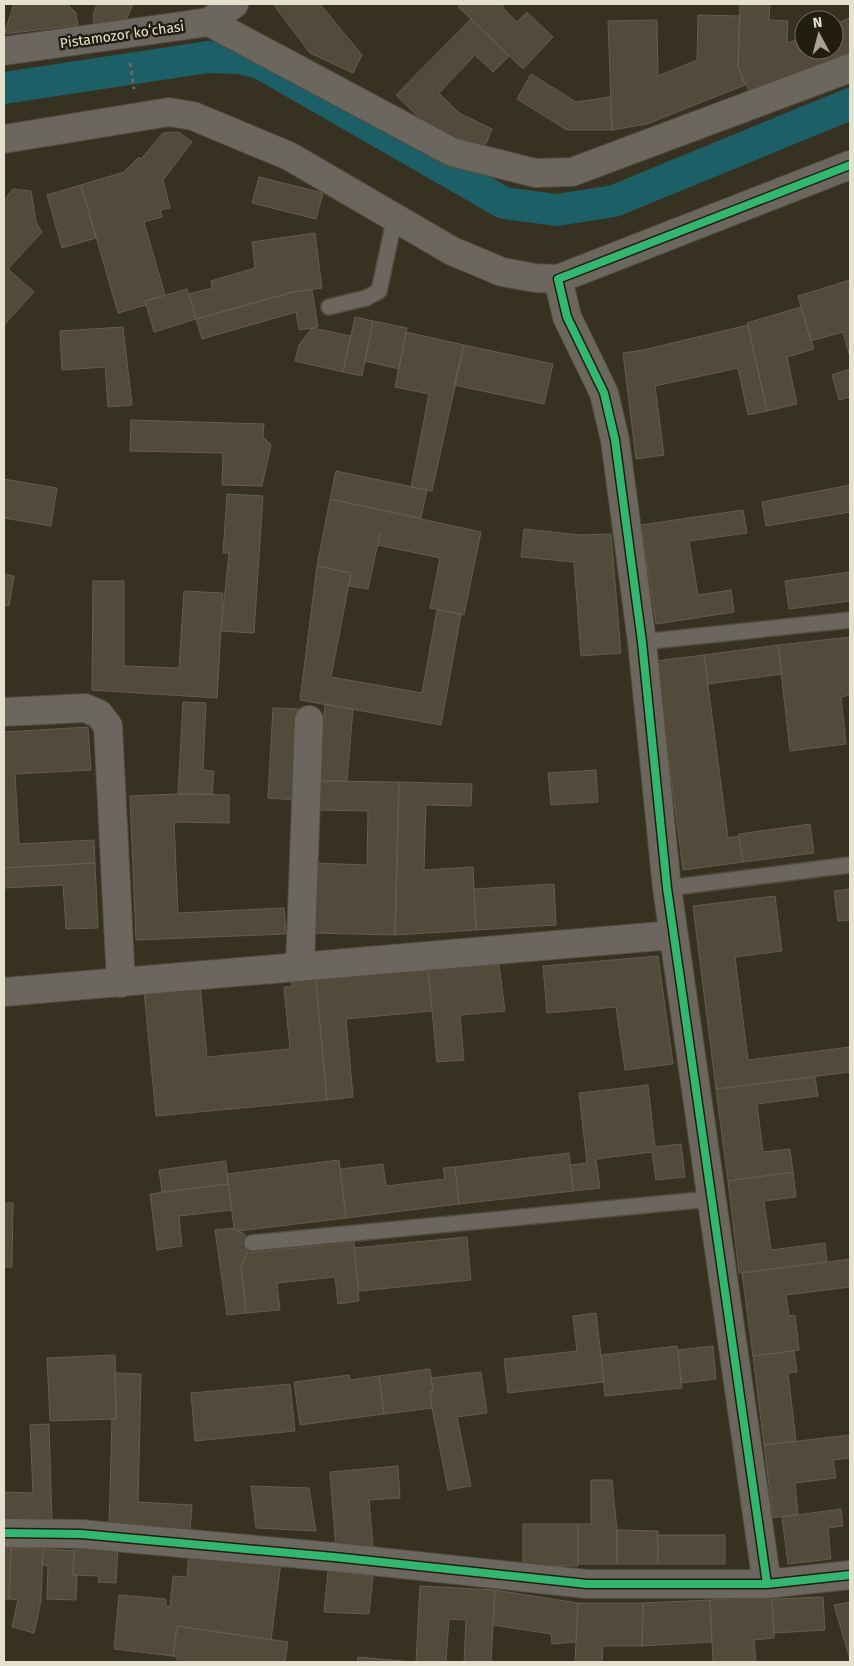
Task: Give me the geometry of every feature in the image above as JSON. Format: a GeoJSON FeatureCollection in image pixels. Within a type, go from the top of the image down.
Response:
{"type":"FeatureCollection","features":[{"type":"Feature","properties":{"kind":"street","name":"Pistamozor koʻchasi"},"geometry":{"type":"LineString","coordinates":[[4,51],[126,36],[209,22],[234,4]]}},
{"type":"Feature","properties":{"kind":"street"},"geometry":{"type":"LineString","coordinates":[[209,22],[452,152],[535,174],[572,172],[850,68]]}},
{"type":"Feature","properties":{"kind":"street"},"geometry":{"type":"LineString","coordinates":[[4,139],[137,116],[170,112],[193,116],[289,156],[452,251],[502,272],[535,278],[558,279],[850,165]]}},
{"type":"Feature","properties":{"kind":"street"},"geometry":{"type":"LineString","coordinates":[[558,279],[567,317],[604,393],[615,440],[642,642],[673,935],[767,1584]]}},
{"type":"Feature","properties":{"kind":"street"},"geometry":{"type":"LineString","coordinates":[[4,712],[84,708],[99,714],[108,726],[121,983]]}},
{"type":"Feature","properties":{"kind":"street"},"geometry":{"type":"LineString","coordinates":[[300,966],[310,720]]}},
{"type":"Feature","properties":{"kind":"street"},"geometry":{"type":"LineString","coordinates":[[4,992],[673,935]]}},
{"type":"Feature","properties":{"kind":"street"},"geometry":{"type":"LineString","coordinates":[[4,1533],[81,1534],[334,1557],[586,1584],[767,1584],[850,1576]]}},
{"type":"Feature","properties":{"kind":"lane"},"geometry":{"type":"LineString","coordinates":[[329,307],[366,298],[379,291],[395,217]]}},
{"type":"Feature","properties":{"kind":"lane"},"geometry":{"type":"LineString","coordinates":[[642,642],[850,620]]}},
{"type":"Feature","properties":{"kind":"lane"},"geometry":{"type":"LineString","coordinates":[[667,888],[850,865]]}},
{"type":"Feature","properties":{"kind":"lane"},"geometry":{"type":"LineString","coordinates":[[252,1243],[710,1198]]}},
{"type":"Feature","properties":{"kind":"path"},"geometry":{"type":"LineString","coordinates":[[126,36],[137,116]]}},
{"type":"Feature","properties":{"kind":"building"},"geometry":{"type":"Polygon","coordinates":[[[14,4],[67,4],[76,13],[78,25],[4,34],[14,4]]]}},
{"type":"Feature","properties":{"kind":"building"},"geometry":{"type":"Polygon","coordinates":[[[97,4],[133,4],[126,20],[94,24],[93,15],[97,4]]]}},
{"type":"Feature","properties":{"kind":"building"},"geometry":{"type":"Polygon","coordinates":[[[273,4],[320,4],[362,55],[353,73],[310,53],[273,4]]]}},
{"type":"Feature","properties":{"kind":"building"},"geometry":{"type":"Polygon","coordinates":[[[462,4],[505,4],[502,7],[517,22],[527,12],[553,37],[523,69],[458,7],[462,4]]]}},
{"type":"Feature","properties":{"kind":"building"},"geometry":{"type":"Polygon","coordinates":[[[740,4],[770,4],[769,20],[788,21],[787,43],[794,41],[794,60],[830,60],[750,93],[738,67],[740,4]]]}},
{"type":"Feature","properties":{"kind":"building"},"geometry":{"type":"Polygon","coordinates":[[[698,15],[740,16],[738,67],[745,85],[647,124],[612,130],[608,21],[657,20],[658,76],[697,60],[698,15]]]}},
{"type":"Feature","properties":{"kind":"building"},"geometry":{"type":"Polygon","coordinates":[[[850,18],[850,52],[844,54],[844,20],[850,18]]]}},
{"type":"Feature","properties":{"kind":"building"},"geometry":{"type":"Polygon","coordinates":[[[471,19],[509,56],[493,72],[475,55],[439,93],[459,113],[492,129],[482,153],[435,133],[396,95],[471,19]]]}},
{"type":"Feature","properties":{"kind":"building"},"geometry":{"type":"Polygon","coordinates":[[[531,74],[576,102],[610,97],[612,130],[567,130],[517,99],[531,74]]]}},
{"type":"Feature","properties":{"kind":"building"},"geometry":{"type":"Polygon","coordinates":[[[179,132],[192,142],[163,180],[170,208],[160,210],[162,217],[144,222],[165,295],[145,301],[146,305],[118,313],[81,185],[124,172],[139,157],[141,159],[163,133],[179,132]]]}},
{"type":"Feature","properties":{"kind":"building"},"geometry":{"type":"Polygon","coordinates":[[[259,177],[323,193],[316,219],[252,203],[259,177]]]}},
{"type":"Feature","properties":{"kind":"building"},"geometry":{"type":"Polygon","coordinates":[[[81,185],[96,238],[62,248],[47,195],[81,185]]]}},
{"type":"Feature","properties":{"kind":"building"},"geometry":{"type":"Polygon","coordinates":[[[13,189],[31,191],[36,222],[42,232],[8,269],[34,292],[4,325],[4,200],[13,189]]]}},
{"type":"Feature","properties":{"kind":"building"},"geometry":{"type":"Polygon","coordinates":[[[315,233],[322,288],[293,292],[196,319],[189,294],[212,288],[211,281],[255,268],[252,242],[315,233]]]}},
{"type":"Feature","properties":{"kind":"building"},"geometry":{"type":"Polygon","coordinates":[[[850,280],[850,357],[843,332],[811,341],[798,296],[850,280]]]}},
{"type":"Feature","properties":{"kind":"building"},"geometry":{"type":"Polygon","coordinates":[[[187,289],[196,319],[154,332],[145,301],[187,289]]]}},
{"type":"Feature","properties":{"kind":"building"},"geometry":{"type":"Polygon","coordinates":[[[312,290],[318,327],[299,330],[296,312],[202,339],[196,319],[293,292],[312,290]]]}},
{"type":"Feature","properties":{"kind":"building"},"geometry":{"type":"Polygon","coordinates":[[[801,307],[814,349],[787,357],[797,404],[767,411],[747,323],[801,307]]]}},
{"type":"Feature","properties":{"kind":"building"},"geometry":{"type":"Polygon","coordinates":[[[355,317],[373,321],[362,376],[343,372],[355,317]]]}},
{"type":"Feature","properties":{"kind":"building"},"geometry":{"type":"Polygon","coordinates":[[[373,321],[407,328],[399,369],[365,361],[373,321]]]}},
{"type":"Feature","properties":{"kind":"building"},"geometry":{"type":"Polygon","coordinates":[[[748,325],[767,411],[748,415],[738,368],[655,386],[664,455],[636,459],[623,353],[748,325]]]}},
{"type":"Feature","properties":{"kind":"building"},"geometry":{"type":"Polygon","coordinates":[[[123,327],[132,405],[108,407],[105,367],[62,370],[60,331],[123,327]]]}},
{"type":"Feature","properties":{"kind":"building"},"geometry":{"type":"Polygon","coordinates":[[[312,328],[351,336],[343,372],[295,361],[299,345],[312,328]]]}},
{"type":"Feature","properties":{"kind":"building"},"geometry":{"type":"Polygon","coordinates":[[[406,332],[464,345],[432,491],[411,487],[429,394],[395,387],[406,332]]]}},
{"type":"Feature","properties":{"kind":"building"},"geometry":{"type":"Polygon","coordinates":[[[464,345],[553,364],[544,404],[454,385],[464,345]]]}},
{"type":"Feature","properties":{"kind":"building"},"geometry":{"type":"Polygon","coordinates":[[[850,369],[850,397],[839,400],[832,375],[850,369]]]}},
{"type":"Feature","properties":{"kind":"building"},"geometry":{"type":"Polygon","coordinates":[[[131,420],[264,424],[263,437],[271,445],[262,486],[222,485],[223,453],[130,451],[131,420]]]}},
{"type":"Feature","properties":{"kind":"building"},"geometry":{"type":"Polygon","coordinates":[[[336,471],[427,490],[421,518],[330,499],[336,471]]]}},
{"type":"Feature","properties":{"kind":"building"},"geometry":{"type":"Polygon","coordinates":[[[4,479],[57,488],[51,526],[4,518],[4,479]]]}},
{"type":"Feature","properties":{"kind":"building"},"geometry":{"type":"Polygon","coordinates":[[[850,485],[850,512],[766,526],[762,502],[850,485]]]}},
{"type":"Feature","properties":{"kind":"building"},"geometry":{"type":"Polygon","coordinates":[[[227,494],[263,496],[254,633],[221,631],[229,553],[223,553],[227,494]]]}},
{"type":"Feature","properties":{"kind":"building"},"geometry":{"type":"Polygon","coordinates":[[[330,499],[481,532],[464,615],[430,608],[440,558],[378,545],[380,534],[368,589],[349,586],[351,573],[317,566],[330,499]]]}},
{"type":"Feature","properties":{"kind":"building"},"geometry":{"type":"Polygon","coordinates":[[[743,510],[747,533],[689,541],[698,595],[731,590],[734,612],[656,624],[641,525],[743,510]]]}},
{"type":"Feature","properties":{"kind":"building"},"geometry":{"type":"Polygon","coordinates":[[[524,529],[581,535],[611,534],[621,653],[581,656],[574,562],[521,557],[524,529]]]}},
{"type":"Feature","properties":{"kind":"building"},"geometry":{"type":"Polygon","coordinates":[[[317,566],[351,573],[331,677],[422,693],[437,610],[461,614],[441,725],[300,700],[317,566]]]}},
{"type":"Feature","properties":{"kind":"building"},"geometry":{"type":"Polygon","coordinates":[[[850,572],[850,601],[789,609],[785,581],[850,572]]]}},
{"type":"Feature","properties":{"kind":"building"},"geometry":{"type":"Polygon","coordinates":[[[4,574],[14,576],[9,606],[4,605],[4,574]]]}},
{"type":"Feature","properties":{"kind":"building"},"geometry":{"type":"Polygon","coordinates":[[[93,581],[124,581],[124,666],[179,668],[184,591],[223,593],[217,698],[92,690],[93,581]]]}},
{"type":"Feature","properties":{"kind":"building"},"geometry":{"type":"Polygon","coordinates":[[[850,637],[850,695],[841,697],[846,744],[790,751],[778,645],[850,637]]]}},
{"type":"Feature","properties":{"kind":"building"},"geometry":{"type":"Polygon","coordinates":[[[778,645],[782,674],[708,684],[704,655],[778,645]]]}},
{"type":"Feature","properties":{"kind":"building"},"geometry":{"type":"Polygon","coordinates":[[[704,655],[728,838],[739,836],[743,862],[683,870],[656,661],[704,655]]]}},
{"type":"Feature","properties":{"kind":"building"},"geometry":{"type":"Polygon","coordinates":[[[183,702],[206,703],[203,770],[214,771],[212,794],[178,794],[183,702]]]}},
{"type":"Feature","properties":{"kind":"building"},"geometry":{"type":"Polygon","coordinates":[[[325,704],[353,709],[347,781],[318,781],[325,704]]]}},
{"type":"Feature","properties":{"kind":"building"},"geometry":{"type":"Polygon","coordinates":[[[273,708],[300,709],[295,800],[268,798],[273,708]]]}},
{"type":"Feature","properties":{"kind":"building"},"geometry":{"type":"Polygon","coordinates":[[[88,727],[91,770],[15,774],[19,844],[94,840],[95,863],[4,868],[4,732],[88,727]]]}},
{"type":"Feature","properties":{"kind":"building"},"geometry":{"type":"Polygon","coordinates":[[[596,770],[598,802],[551,805],[548,773],[596,770]]]}},
{"type":"Feature","properties":{"kind":"building"},"geometry":{"type":"Polygon","coordinates":[[[318,781],[399,782],[395,935],[312,933],[314,863],[367,865],[368,811],[318,810],[318,781]]]}},
{"type":"Feature","properties":{"kind":"building"},"geometry":{"type":"Polygon","coordinates":[[[399,782],[472,784],[471,806],[426,805],[424,870],[473,867],[476,930],[395,935],[399,782]]]}},
{"type":"Feature","properties":{"kind":"building"},"geometry":{"type":"Polygon","coordinates":[[[178,794],[229,795],[229,823],[174,822],[178,913],[284,908],[286,934],[136,940],[130,796],[178,794]]]}},
{"type":"Feature","properties":{"kind":"building"},"geometry":{"type":"Polygon","coordinates":[[[810,824],[814,853],[743,862],[739,834],[810,824]]]}},
{"type":"Feature","properties":{"kind":"building"},"geometry":{"type":"Polygon","coordinates":[[[95,863],[98,928],[66,929],[63,885],[4,888],[4,868],[95,863]]]}},
{"type":"Feature","properties":{"kind":"building"},"geometry":{"type":"Polygon","coordinates":[[[554,884],[556,925],[476,930],[474,889],[554,884]]]}},
{"type":"Feature","properties":{"kind":"building"},"geometry":{"type":"Polygon","coordinates":[[[850,889],[850,920],[838,921],[834,891],[850,889]]]}},
{"type":"Feature","properties":{"kind":"building"},"geometry":{"type":"Polygon","coordinates":[[[775,896],[782,951],[735,957],[748,1060],[850,1047],[850,1072],[716,1089],[693,906],[775,896]]]}},
{"type":"Feature","properties":{"kind":"building"},"geometry":{"type":"Polygon","coordinates":[[[658,956],[673,1064],[625,1070],[616,1007],[547,1013],[543,966],[658,956]]]}},
{"type":"Feature","properties":{"kind":"building"},"geometry":{"type":"Polygon","coordinates":[[[499,965],[505,1011],[460,1015],[464,1060],[437,1062],[428,969],[499,965]]]}},
{"type":"Feature","properties":{"kind":"building"},"geometry":{"type":"Polygon","coordinates":[[[428,969],[432,1011],[346,1019],[353,1097],[327,1100],[316,980],[428,969]]]}},
{"type":"Feature","properties":{"kind":"building"},"geometry":{"type":"Polygon","coordinates":[[[315,974],[327,1100],[156,1116],[144,991],[200,985],[207,1057],[290,1049],[284,987],[292,987],[291,977],[315,974]]]}},
{"type":"Feature","properties":{"kind":"building"},"geometry":{"type":"Polygon","coordinates":[[[815,1077],[818,1096],[757,1104],[763,1152],[790,1149],[793,1172],[728,1181],[716,1089],[815,1077]]]}},
{"type":"Feature","properties":{"kind":"building"},"geometry":{"type":"Polygon","coordinates":[[[648,1085],[655,1147],[681,1144],[685,1177],[656,1180],[652,1152],[596,1159],[600,1188],[573,1191],[570,1165],[587,1163],[579,1093],[648,1085]]]}},
{"type":"Feature","properties":{"kind":"building"},"geometry":{"type":"Polygon","coordinates":[[[569,1153],[573,1191],[459,1204],[455,1167],[569,1153]]]}},
{"type":"Feature","properties":{"kind":"building"},"geometry":{"type":"Polygon","coordinates":[[[339,1160],[346,1218],[238,1231],[234,1228],[227,1174],[339,1160]]]}},
{"type":"Feature","properties":{"kind":"building"},"geometry":{"type":"Polygon","coordinates":[[[226,1161],[228,1184],[162,1192],[159,1170],[226,1161]]]}},
{"type":"Feature","properties":{"kind":"building"},"geometry":{"type":"Polygon","coordinates":[[[383,1164],[386,1186],[445,1179],[443,1168],[455,1167],[459,1204],[346,1218],[340,1169],[383,1164]]]}},
{"type":"Feature","properties":{"kind":"building"},"geometry":{"type":"Polygon","coordinates":[[[793,1172],[796,1197],[764,1201],[771,1250],[825,1243],[827,1262],[739,1273],[728,1181],[793,1172]]]}},
{"type":"Feature","properties":{"kind":"building"},"geometry":{"type":"Polygon","coordinates":[[[228,1184],[232,1210],[179,1216],[182,1246],[157,1250],[150,1194],[228,1184]]]}},
{"type":"Feature","properties":{"kind":"building"},"geometry":{"type":"Polygon","coordinates":[[[4,1203],[13,1203],[12,1267],[4,1267],[4,1203]]]}},
{"type":"Feature","properties":{"kind":"building"},"geometry":{"type":"Polygon","coordinates":[[[234,1228],[245,1235],[247,1253],[241,1265],[246,1313],[227,1315],[215,1230],[234,1228]]]}},
{"type":"Feature","properties":{"kind":"building"},"geometry":{"type":"Polygon","coordinates":[[[467,1237],[471,1280],[359,1291],[354,1248],[467,1237]]]}},
{"type":"Feature","properties":{"kind":"building"},"geometry":{"type":"Polygon","coordinates":[[[354,1242],[359,1301],[338,1304],[335,1277],[277,1283],[280,1310],[246,1313],[241,1265],[247,1253],[354,1242]]]}},
{"type":"Feature","properties":{"kind":"building"},"geometry":{"type":"Polygon","coordinates":[[[850,1259],[850,1287],[786,1295],[789,1316],[795,1315],[799,1350],[753,1356],[742,1273],[850,1259]]]}},
{"type":"Feature","properties":{"kind":"building"},"geometry":{"type":"Polygon","coordinates":[[[596,1313],[604,1382],[508,1393],[504,1359],[577,1351],[573,1316],[596,1313]]]}},
{"type":"Feature","properties":{"kind":"building"},"geometry":{"type":"Polygon","coordinates":[[[677,1346],[682,1388],[605,1396],[601,1355],[677,1346]]]}},
{"type":"Feature","properties":{"kind":"building"},"geometry":{"type":"Polygon","coordinates":[[[713,1346],[716,1379],[681,1383],[678,1350],[713,1346]]]}},
{"type":"Feature","properties":{"kind":"building"},"geometry":{"type":"Polygon","coordinates":[[[794,1351],[797,1372],[788,1373],[796,1441],[764,1445],[753,1356],[794,1351]]]}},
{"type":"Feature","properties":{"kind":"building"},"geometry":{"type":"Polygon","coordinates":[[[115,1355],[116,1419],[50,1421],[47,1358],[115,1355]]]}},
{"type":"Feature","properties":{"kind":"building"},"geometry":{"type":"Polygon","coordinates":[[[430,1369],[433,1391],[430,1391],[432,1408],[384,1414],[379,1376],[430,1369]]]}},
{"type":"Feature","properties":{"kind":"building"},"geometry":{"type":"Polygon","coordinates":[[[481,1372],[487,1413],[457,1417],[471,1486],[448,1490],[432,1408],[430,1391],[433,1391],[431,1378],[481,1372]]]}},
{"type":"Feature","properties":{"kind":"building"},"geometry":{"type":"Polygon","coordinates":[[[115,1373],[141,1374],[138,1502],[192,1505],[190,1533],[109,1528],[112,1419],[116,1419],[115,1373]]]}},
{"type":"Feature","properties":{"kind":"building"},"geometry":{"type":"Polygon","coordinates":[[[349,1375],[350,1380],[379,1376],[384,1414],[300,1425],[294,1382],[349,1375]]]}},
{"type":"Feature","properties":{"kind":"building"},"geometry":{"type":"Polygon","coordinates":[[[290,1384],[295,1431],[195,1441],[191,1393],[290,1384]]]}},
{"type":"Feature","properties":{"kind":"building"},"geometry":{"type":"Polygon","coordinates":[[[49,1424],[52,1522],[4,1521],[4,1492],[33,1493],[30,1425],[49,1424]]]}},
{"type":"Feature","properties":{"kind":"building"},"geometry":{"type":"Polygon","coordinates":[[[850,1435],[850,1458],[833,1460],[836,1478],[795,1483],[798,1514],[773,1518],[764,1445],[850,1435]]]}},
{"type":"Feature","properties":{"kind":"building"},"geometry":{"type":"Polygon","coordinates":[[[398,1466],[400,1498],[369,1500],[373,1546],[336,1549],[330,1472],[398,1466]]]}},
{"type":"Feature","properties":{"kind":"building"},"geometry":{"type":"Polygon","coordinates":[[[591,1480],[612,1480],[617,1530],[617,1564],[578,1564],[578,1524],[591,1524],[591,1480]]]}},
{"type":"Feature","properties":{"kind":"building"},"geometry":{"type":"Polygon","coordinates":[[[251,1486],[309,1488],[316,1531],[256,1528],[251,1486]]]}},
{"type":"Feature","properties":{"kind":"building"},"geometry":{"type":"Polygon","coordinates":[[[841,1509],[843,1526],[828,1528],[831,1559],[788,1564],[782,1517],[841,1509]]]}},
{"type":"Feature","properties":{"kind":"building"},"geometry":{"type":"Polygon","coordinates":[[[523,1524],[578,1524],[578,1566],[523,1566],[523,1524]]]}},
{"type":"Feature","properties":{"kind":"building"},"geometry":{"type":"Polygon","coordinates":[[[617,1530],[658,1531],[658,1564],[617,1564],[617,1530]]]}},
{"type":"Feature","properties":{"kind":"building"},"geometry":{"type":"Polygon","coordinates":[[[657,1535],[725,1535],[725,1564],[658,1564],[657,1535]]]}},
{"type":"Feature","properties":{"kind":"building"},"geometry":{"type":"Polygon","coordinates":[[[74,1546],[118,1548],[116,1583],[98,1582],[99,1576],[73,1575],[74,1546]]]}},
{"type":"Feature","properties":{"kind":"building"},"geometry":{"type":"Polygon","coordinates":[[[4,1548],[11,1548],[9,1599],[4,1599],[4,1548]]]}},
{"type":"Feature","properties":{"kind":"building"},"geometry":{"type":"Polygon","coordinates":[[[11,1548],[43,1549],[41,1601],[34,1633],[12,1627],[18,1600],[9,1599],[11,1548]]]}},
{"type":"Feature","properties":{"kind":"building"},"geometry":{"type":"Polygon","coordinates":[[[43,1549],[74,1551],[73,1575],[77,1575],[76,1600],[47,1599],[48,1566],[42,1565],[43,1549]]]}},
{"type":"Feature","properties":{"kind":"building"},"geometry":{"type":"Polygon","coordinates":[[[189,1553],[281,1562],[271,1640],[177,1626],[173,1656],[114,1649],[119,1595],[166,1599],[166,1606],[170,1607],[173,1576],[187,1577],[189,1553]]]}},
{"type":"Feature","properties":{"kind":"building"},"geometry":{"type":"Polygon","coordinates":[[[328,1571],[373,1576],[369,1614],[324,1612],[328,1571]]]}},
{"type":"Feature","properties":{"kind":"building"},"geometry":{"type":"Polygon","coordinates":[[[420,1586],[495,1590],[491,1662],[464,1662],[466,1620],[449,1619],[446,1662],[416,1662],[420,1586]]]}},
{"type":"Feature","properties":{"kind":"building"},"geometry":{"type":"Polygon","coordinates":[[[495,1590],[578,1603],[576,1642],[552,1644],[551,1634],[493,1625],[495,1590]]]}},
{"type":"Feature","properties":{"kind":"building"},"geometry":{"type":"Polygon","coordinates":[[[772,1596],[774,1638],[754,1640],[756,1662],[713,1662],[710,1600],[772,1596]]]}},
{"type":"Feature","properties":{"kind":"building"},"geometry":{"type":"Polygon","coordinates":[[[823,1597],[825,1630],[774,1633],[772,1599],[823,1597]]]}},
{"type":"Feature","properties":{"kind":"building"},"geometry":{"type":"Polygon","coordinates":[[[710,1600],[712,1642],[642,1646],[643,1603],[710,1600]]]}},
{"type":"Feature","properties":{"kind":"building"},"geometry":{"type":"Polygon","coordinates":[[[850,1602],[850,1659],[834,1605],[850,1602]]]}},
{"type":"Feature","properties":{"kind":"building"},"geometry":{"type":"Polygon","coordinates":[[[578,1603],[643,1603],[642,1646],[603,1646],[602,1662],[575,1662],[578,1603]]]}},
{"type":"Feature","properties":{"kind":"building"},"geometry":{"type":"Polygon","coordinates":[[[177,1626],[288,1642],[285,1662],[177,1662],[177,1657],[173,1656],[177,1626]]]}},
{"type":"Feature","properties":{"kind":"building"},"geometry":{"type":"Polygon","coordinates":[[[358,1657],[413,1662],[357,1662],[358,1657]]]}},
{"type":"Feature","properties":{"kind":"waterway"},"geometry":{"type":"LineString","coordinates":[[4,88],[208,57],[239,58],[260,63],[504,203],[557,210],[614,201],[850,104]]}},
{"type":"Feature","properties":{"kind":"cycle path"},"geometry":{"type":"LineString","coordinates":[[767,1584],[667,888],[642,642],[615,440],[604,393],[567,317],[558,279],[850,165]]}},
{"type":"Feature","properties":{"kind":"cycle path"},"geometry":{"type":"LineString","coordinates":[[4,1533],[81,1534],[334,1557],[587,1584],[767,1584],[850,1575]]}}]}
